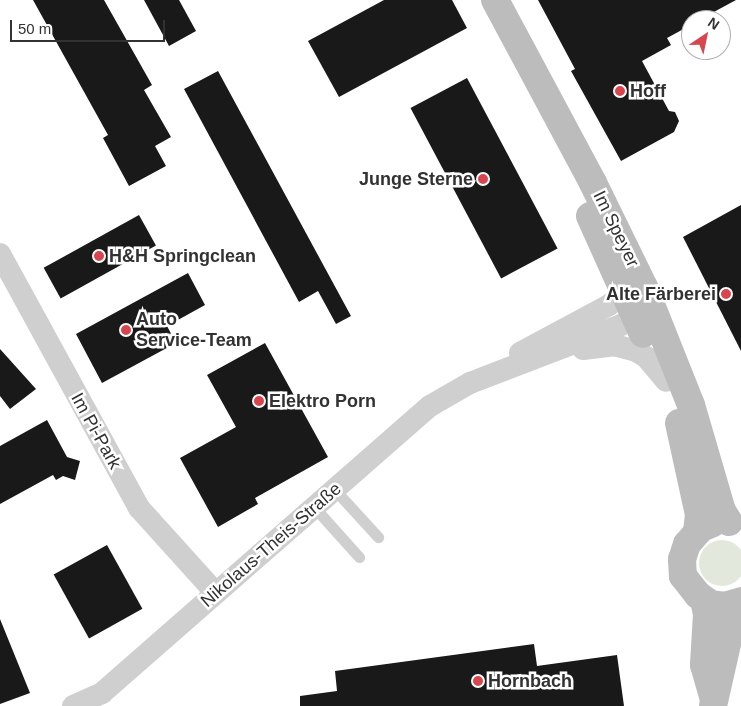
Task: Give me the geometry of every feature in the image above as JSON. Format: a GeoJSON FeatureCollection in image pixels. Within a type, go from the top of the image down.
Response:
{"type":"FeatureCollection","features":[{"type":"Feature","properties":{"kind":"street","name":"Im Speyer"},"geometry":{"type":"LineString","coordinates":[[495,0],[593,183],[635,305],[666,381],[682,431],[696,501],[697,531]]}},
{"type":"Feature","properties":{"kind":"street","name":"Im Pi-Park"},"geometry":{"type":"LineString","coordinates":[[0,254],[139,508],[215,592]]}},
{"type":"Feature","properties":{"kind":"street","name":"Im Speyer"},"geometry":{"type":"LineString","coordinates":[[635,305],[691,405],[722,511],[735,525]]}},
{"type":"Feature","properties":{"kind":"street","name":"Nikolaus-Theis-Straße"},"geometry":{"type":"LineString","coordinates":[[470,384],[621,326],[635,305]]}},
{"type":"Feature","properties":{"kind":"street","name":"Nikolaus-Theis-Straße"},"geometry":{"type":"LineString","coordinates":[[73,706],[102,693],[215,592],[315,508],[430,406],[470,384],[635,305]]}},
{"type":"Feature","properties":{"kind":"street","name":"Nikolaus-Theis-Straße"},"geometry":{"type":"LineString","coordinates":[[565,349],[623,347],[646,357],[666,381]]}},
{"type":"Feature","properties":{"kind":"street"},"geometry":{"type":"LineString","coordinates":[[713,702],[738,603],[718,605],[704,600],[687,583],[681,567],[683,551],[697,531],[709,524],[735,525]]}},
{"type":"Feature","properties":{"kind":"street"},"geometry":{"type":"LineString","coordinates":[[704,600],[707,614],[704,665],[713,702]]}},
{"type":"Feature","properties":{"kind":"lane"},"geometry":{"type":"LineString","coordinates":[[335,490],[378,537]]}},
{"type":"Feature","properties":{"kind":"lane"},"geometry":{"type":"LineString","coordinates":[[315,508],[359,557]]}},
{"type":"Feature","properties":{"kind":"shaded area"},"geometry":{"type":"Polygon","coordinates":[[[717,540],[727,540],[741,550],[745,563],[741,576],[735,582],[727,586],[717,586],[703,576],[699,568],[699,558],[709,544],[717,540]]]}},
{"type":"Feature","properties":{"kind":"building"},"geometry":{"type":"Polygon","coordinates":[[[33,0],[104,0],[152,85],[144,90],[171,137],[155,146],[166,166],[129,186],[103,138],[108,135],[33,0]]]}},
{"type":"Feature","properties":{"kind":"building"},"geometry":{"type":"Polygon","coordinates":[[[144,0],[179,0],[196,31],[169,46],[144,0]]]}},
{"type":"Feature","properties":{"kind":"building"},"geometry":{"type":"Polygon","coordinates":[[[384,0],[452,0],[467,28],[339,97],[308,41],[384,0]]]}},
{"type":"Feature","properties":{"kind":"building","name":"Hoff"},"geometry":{"type":"Polygon","coordinates":[[[538,0],[736,0],[718,10],[681,10],[681,30],[667,38],[671,45],[642,61],[669,111],[675,112],[679,121],[674,132],[621,161],[571,71],[575,69],[538,0]]]}},
{"type":"Feature","properties":{"kind":"building"},"geometry":{"type":"Polygon","coordinates":[[[218,71],[351,316],[336,324],[318,291],[299,302],[184,89],[218,71]]]}},
{"type":"Feature","properties":{"kind":"building","name":"Junge Sterne"},"geometry":{"type":"Polygon","coordinates":[[[467,78],[558,248],[501,278],[410,108],[467,78]]]}},
{"type":"Feature","properties":{"kind":"building","name":"Alte Färberei"},"geometry":{"type":"Polygon","coordinates":[[[741,205],[741,351],[683,237],[741,205]]]}},
{"type":"Feature","properties":{"kind":"building","name":"H&H Springclean"},"geometry":{"type":"Polygon","coordinates":[[[139,215],[156,246],[61,298],[44,268],[139,215]]]}},
{"type":"Feature","properties":{"kind":"building","name":"Auto Service-Team"},"geometry":{"type":"Polygon","coordinates":[[[188,273],[205,305],[167,326],[176,343],[102,383],[76,334],[188,273]]]}},
{"type":"Feature","properties":{"kind":"building","name":"Elektro Porn"},"geometry":{"type":"Polygon","coordinates":[[[265,343],[328,457],[255,498],[258,504],[218,527],[180,458],[236,427],[207,375],[265,343]]]}},
{"type":"Feature","properties":{"kind":"building"},"geometry":{"type":"Polygon","coordinates":[[[0,349],[36,389],[10,409],[0,396],[0,349]]]}},
{"type":"Feature","properties":{"kind":"building"},"geometry":{"type":"Polygon","coordinates":[[[47,420],[67,457],[80,461],[75,480],[63,476],[56,480],[53,475],[0,504],[0,446],[47,420]]]}},
{"type":"Feature","properties":{"kind":"building"},"geometry":{"type":"Polygon","coordinates":[[[107,545],[142,609],[89,638],[54,575],[107,545]]]}},
{"type":"Feature","properties":{"kind":"building"},"geometry":{"type":"Polygon","coordinates":[[[0,619],[30,693],[0,704],[0,619]]]}},
{"type":"Feature","properties":{"kind":"building","name":"Hornbach"},"geometry":{"type":"Polygon","coordinates":[[[534,644],[537,666],[617,655],[624,706],[300,706],[300,696],[337,691],[335,671],[534,644]]]}},
{"type":"Feature","properties":{"kind":"place","name":"Hoff"},"geometry":{"type":"Point","coordinates":[620,91]}},
{"type":"Feature","properties":{"kind":"place","name":"Junge Sterne"},"geometry":{"type":"Point","coordinates":[483,179]}},
{"type":"Feature","properties":{"kind":"place","name":"H&H Springclean"},"geometry":{"type":"Point","coordinates":[99,256]}},
{"type":"Feature","properties":{"kind":"place","name":"Alte Färberei"},"geometry":{"type":"Point","coordinates":[726,294]}},
{"type":"Feature","properties":{"kind":"place","name":"Auto Service-Team"},"geometry":{"type":"Point","coordinates":[126,330]}},
{"type":"Feature","properties":{"kind":"place","name":"Elektro Porn"},"geometry":{"type":"Point","coordinates":[259,401]}},
{"type":"Feature","properties":{"kind":"place","name":"Hornbach"},"geometry":{"type":"Point","coordinates":[478,681]}}]}
